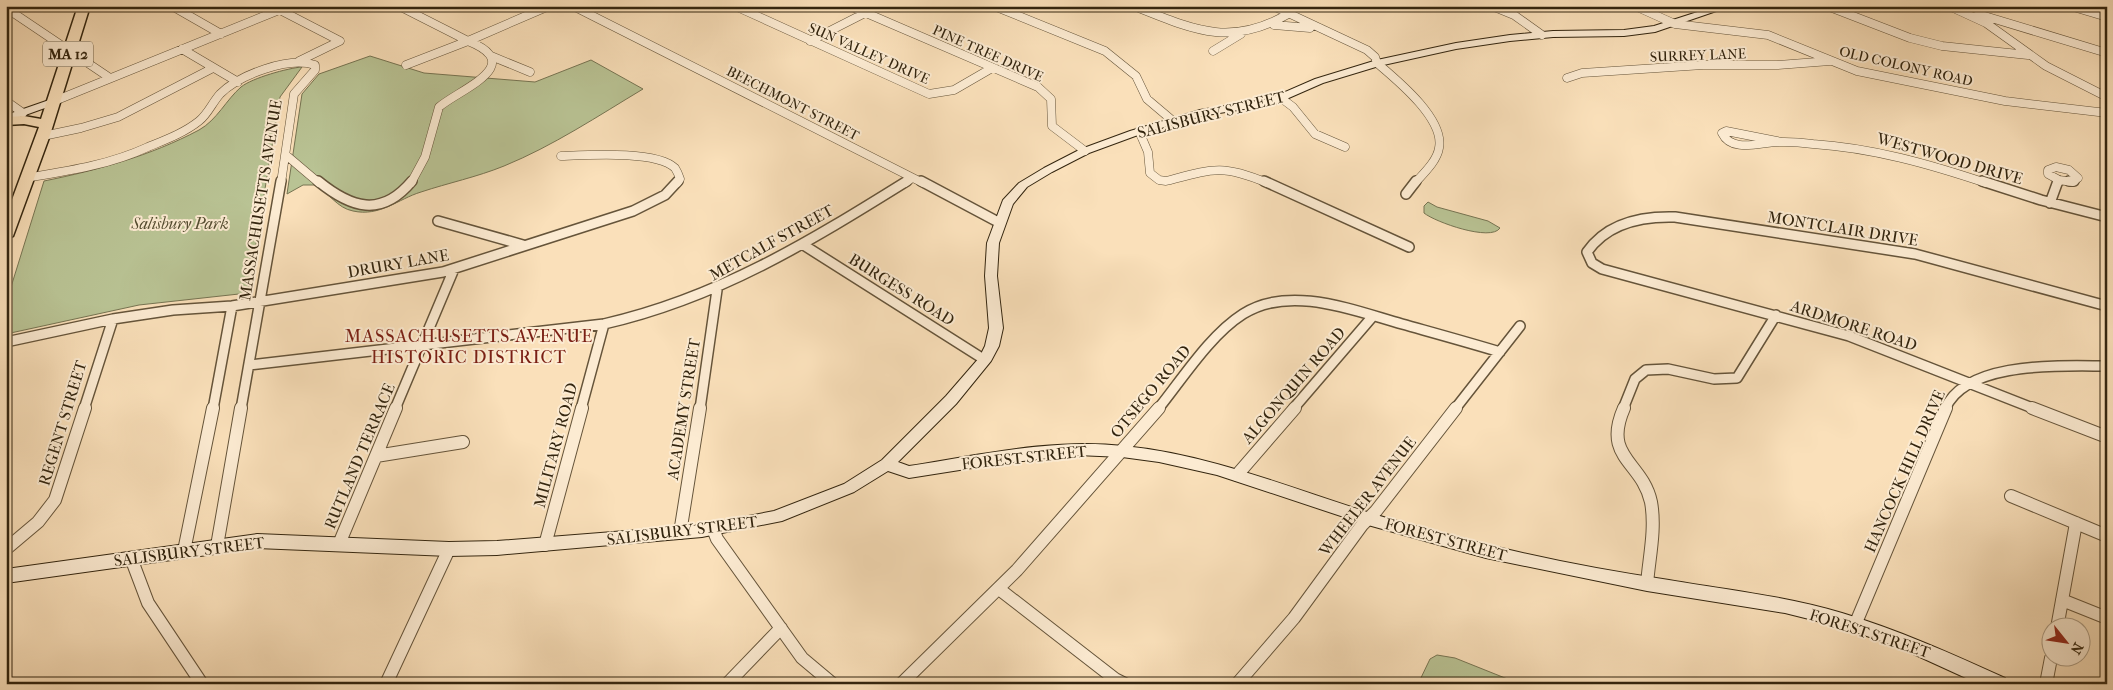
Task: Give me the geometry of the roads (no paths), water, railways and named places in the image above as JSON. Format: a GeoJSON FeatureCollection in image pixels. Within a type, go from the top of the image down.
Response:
{"type":"FeatureCollection","features":[{"type":"Feature","properties":{"kind":"main road","name":"MA 12"},"geometry":{"type":"LineString","coordinates":[[6,236],[44,130],[84,6]]}},
{"type":"Feature","properties":{"kind":"main road","name":"SALISBURY STREET"},"geometry":{"type":"LineString","coordinates":[[6,576],[257,541],[449,549],[545,544],[713,530],[763,521],[792,512],[861,482],[887,464],[951,400],[985,360],[992,346],[996,328],[990,262],[992,248],[1000,223],[1007,203],[1024,185],[1048,170],[1085,151],[1139,131],[1200,113],[1281,98],[1319,81],[1377,63],[1456,46],[1542,35],[1624,33],[1675,24],[1726,6]]}},
{"type":"Feature","properties":{"kind":"main road"},"geometry":{"type":"LineString","coordinates":[[23,113],[52,102]]}},
{"type":"Feature","properties":{"kind":"main road"},"geometry":{"type":"LineString","coordinates":[[6,120],[24,120],[44,130]]}},
{"type":"Feature","properties":{"kind":"main road","name":"FOREST STREET"},"geometry":{"type":"LineString","coordinates":[[887,464],[908,472],[1041,452],[1077,449],[1122,451],[1166,458],[1236,475],[1368,519],[1486,551],[1647,584],[1785,606],[1856,624],[1910,644],[1999,684]]}},
{"type":"Feature","properties":{"kind":"street"},"geometry":{"type":"LineString","coordinates":[[172,6],[221,34]]}},
{"type":"Feature","properties":{"kind":"street"},"geometry":{"type":"LineString","coordinates":[[52,102],[289,6]]}},
{"type":"Feature","properties":{"kind":"street"},"geometry":{"type":"LineString","coordinates":[[399,6],[468,41],[491,56],[530,72]]}},
{"type":"Feature","properties":{"kind":"street"},"geometry":{"type":"LineString","coordinates":[[406,65],[549,6]]}},
{"type":"Feature","properties":{"kind":"street","name":"BEECHMONT STREET"},"geometry":{"type":"LineString","coordinates":[[573,6],[1000,223]]}},
{"type":"Feature","properties":{"kind":"street","name":"SUN VALLEY DRIVE"},"geometry":{"type":"LineString","coordinates":[[735,6],[929,94],[942,94],[954,91],[992,68]]}},
{"type":"Feature","properties":{"kind":"street","name":"PINE TREE DRIVE"},"geometry":{"type":"LineString","coordinates":[[850,6],[1038,87],[1050,99],[1052,126],[1085,151]]}},
{"type":"Feature","properties":{"kind":"street"},"geometry":{"type":"LineString","coordinates":[[994,6],[1105,51],[1136,76],[1147,99],[1173,121]]}},
{"type":"Feature","properties":{"kind":"street"},"geometry":{"type":"LineString","coordinates":[[1134,6],[1199,31],[1219,34],[1242,33],[1274,25],[1323,31]]}},
{"type":"Feature","properties":{"kind":"street"},"geometry":{"type":"LineString","coordinates":[[1148,6],[1198,26],[1230,33]]}},
{"type":"Feature","properties":{"kind":"street"},"geometry":{"type":"LineString","coordinates":[[1273,6],[1367,50],[1375,57],[1377,63],[1432,118],[1440,135],[1439,151],[1406,194]]}},
{"type":"Feature","properties":{"kind":"street"},"geometry":{"type":"LineString","coordinates":[[1492,6],[1514,15],[1542,35]]}},
{"type":"Feature","properties":{"kind":"street","name":"OLD COLONY ROAD"},"geometry":{"type":"LineString","coordinates":[[1635,6],[1675,24],[1768,35],[1857,71],[2005,101],[2107,113]]}},
{"type":"Feature","properties":{"kind":"street"},"geometry":{"type":"LineString","coordinates":[[1827,6],[1934,44],[1979,51],[2028,55]]}},
{"type":"Feature","properties":{"kind":"street"},"geometry":{"type":"LineString","coordinates":[[1950,6],[1986,23],[2028,55],[2071,80],[2107,97]]}},
{"type":"Feature","properties":{"kind":"street"},"geometry":{"type":"LineString","coordinates":[[1950,6],[2107,53]]}},
{"type":"Feature","properties":{"kind":"street"},"geometry":{"type":"LineString","coordinates":[[2070,6],[2107,17]]}},
{"type":"Feature","properties":{"kind":"street"},"geometry":{"type":"LineString","coordinates":[[6,8],[110,78]]}},
{"type":"Feature","properties":{"kind":"street"},"geometry":{"type":"LineString","coordinates":[[26,178],[99,164],[141,150],[203,119],[221,93],[238,82],[284,63],[298,61],[340,41],[280,10]]}},
{"type":"Feature","properties":{"kind":"street"},"geometry":{"type":"LineString","coordinates":[[810,41],[865,13]]}},
{"type":"Feature","properties":{"kind":"street"},"geometry":{"type":"LineString","coordinates":[[1274,25],[1288,14]]}},
{"type":"Feature","properties":{"kind":"street"},"geometry":{"type":"LineString","coordinates":[[1213,50],[1242,33]]}},
{"type":"Feature","properties":{"kind":"street"},"geometry":{"type":"LineString","coordinates":[[182,49],[238,82]]}},
{"type":"Feature","properties":{"kind":"street"},"geometry":{"type":"LineString","coordinates":[[286,155],[348,202],[362,206],[393,199],[406,191],[416,178],[432,132],[437,110],[443,103],[480,79],[492,65],[491,56]]}},
{"type":"Feature","properties":{"kind":"street","name":"MASSACHUSETTS AVENUE"},"geometry":{"type":"LineString","coordinates":[[217,546],[286,155],[294,94],[316,68],[312,63],[298,61]]}},
{"type":"Feature","properties":{"kind":"street","name":"SURREY LANE"},"geometry":{"type":"LineString","coordinates":[[1567,78],[1582,73],[1703,65],[1776,65],[1830,61]]}},
{"type":"Feature","properties":{"kind":"street"},"geometry":{"type":"LineString","coordinates":[[44,130],[88,127],[125,114],[151,102],[186,80],[213,68]]}},
{"type":"Feature","properties":{"kind":"street"},"geometry":{"type":"LineString","coordinates":[[1281,98],[1293,107],[1315,134],[1345,147]]}},
{"type":"Feature","properties":{"kind":"street"},"geometry":{"type":"LineString","coordinates":[[6,101],[23,113]]}},
{"type":"Feature","properties":{"kind":"street"},"geometry":{"type":"LineString","coordinates":[[6,120],[23,113]]}},
{"type":"Feature","properties":{"kind":"street"},"geometry":{"type":"LineString","coordinates":[[1139,131],[1148,152],[1150,173],[1159,180],[1210,170],[1224,169],[1242,172],[1309,200],[1409,247]]}},
{"type":"Feature","properties":{"kind":"street","name":"WESTWOOD DRIVE"},"geometry":{"type":"LineString","coordinates":[[1782,142],[1740,145],[1727,140],[1722,133],[1726,131],[1782,142],[1843,147],[1896,156],[2050,203],[2107,217]]}},
{"type":"Feature","properties":{"kind":"street","name":"DRURY LANE"},"geometry":{"type":"LineString","coordinates":[[6,342],[113,318],[173,310],[232,306],[454,269],[633,211],[665,195],[680,179],[679,172],[674,166],[647,157],[561,156]]}},
{"type":"Feature","properties":{"kind":"street","name":"METCALF STREET"},"geometry":{"type":"LineString","coordinates":[[250,365],[604,324],[654,313],[717,290],[766,265],[912,178]]}},
{"type":"Feature","properties":{"kind":"street"},"geometry":{"type":"LineString","coordinates":[[2050,203],[2059,180]]}},
{"type":"Feature","properties":{"kind":"street","name":"MONTCLAIR DRIVE"},"geometry":{"type":"LineString","coordinates":[[1588,259],[1587,252],[1590,246],[1616,228],[1638,218],[1675,216],[1914,254],[2107,306]]}},
{"type":"Feature","properties":{"kind":"street"},"geometry":{"type":"LineString","coordinates":[[438,221],[524,245]]}},
{"type":"Feature","properties":{"kind":"street","name":"BURGESS ROAD"},"geometry":{"type":"LineString","coordinates":[[802,244],[985,360]]}},
{"type":"Feature","properties":{"kind":"street","name":"ARDMORE ROAD"},"geometry":{"type":"LineString","coordinates":[[1588,259],[1593,265],[1614,273],[1849,336],[2107,437]]}},
{"type":"Feature","properties":{"kind":"street","name":"RUTLAND TERRACE"},"geometry":{"type":"LineString","coordinates":[[339,544],[454,269]]}},
{"type":"Feature","properties":{"kind":"street","name":"ACADEMY STREET"},"geometry":{"type":"LineString","coordinates":[[680,533],[717,290]]}},
{"type":"Feature","properties":{"kind":"street","name":"OTSEGO ROAD"},"geometry":{"type":"LineString","coordinates":[[901,684],[999,589],[1122,451],[1226,326],[1238,316],[1265,305],[1292,301],[1327,304],[1500,352]]}},
{"type":"Feature","properties":{"kind":"street","name":"MASSACHUSETTS AVENUE"},"geometry":{"type":"LineString","coordinates":[[184,551],[200,483],[232,306]]}},
{"type":"Feature","properties":{"kind":"street"},"geometry":{"type":"LineString","coordinates":[[1647,584],[1652,521],[1651,501],[1640,476],[1620,449],[1616,436],[1618,424],[1635,380],[1642,372],[1656,369],[1720,380],[1737,378],[1776,315]]}},
{"type":"Feature","properties":{"kind":"street","name":"ALGONQUIN ROAD"},"geometry":{"type":"LineString","coordinates":[[1236,475],[1373,316]]}},
{"type":"Feature","properties":{"kind":"street","name":"REGENT STREET"},"geometry":{"type":"LineString","coordinates":[[6,550],[38,522],[55,500],[113,318]]}},
{"type":"Feature","properties":{"kind":"street","name":"MILITARY ROAD"},"geometry":{"type":"LineString","coordinates":[[545,544],[604,324]]}},
{"type":"Feature","properties":{"kind":"street","name":"WHEELER AVENUE"},"geometry":{"type":"LineString","coordinates":[[1237,684],[1294,618],[1368,519],[1520,326]]}},
{"type":"Feature","properties":{"kind":"street","name":"HANCOCK HILL DRIVE"},"geometry":{"type":"LineString","coordinates":[[1856,624],[1948,403],[1958,388],[1968,383],[2022,368],[2107,366]]}},
{"type":"Feature","properties":{"kind":"street"},"geometry":{"type":"LineString","coordinates":[[376,456],[462,442]]}},
{"type":"Feature","properties":{"kind":"street"},"geometry":{"type":"LineString","coordinates":[[2011,496],[2107,536]]}},
{"type":"Feature","properties":{"kind":"street"},"geometry":{"type":"LineString","coordinates":[[2059,618],[2076,523]]}},
{"type":"Feature","properties":{"kind":"street"},"geometry":{"type":"LineString","coordinates":[[713,530],[717,539],[802,658],[833,684]]}},
{"type":"Feature","properties":{"kind":"street"},"geometry":{"type":"LineString","coordinates":[[386,684],[449,549]]}},
{"type":"Feature","properties":{"kind":"street"},"geometry":{"type":"LineString","coordinates":[[131,558],[148,603],[202,684]]}},
{"type":"Feature","properties":{"kind":"street"},"geometry":{"type":"LineString","coordinates":[[999,589],[1115,679],[1125,684]]}},
{"type":"Feature","properties":{"kind":"street"},"geometry":{"type":"LineString","coordinates":[[2062,600],[2107,618]]}},
{"type":"Feature","properties":{"kind":"street"},"geometry":{"type":"LineString","coordinates":[[727,684],[781,628]]}},
{"type":"Feature","properties":{"kind":"street"},"geometry":{"type":"LineString","coordinates":[[2046,684],[2049,668]]}},
{"type":"Feature","properties":{"kind":"district","name":"MASSACHUSETTS AVENUE HISTORIC DISTRICT"},"geometry":{"type":"Point","coordinates":[469,346]}},
{"type":"Feature","properties":{"kind":"park label","name":"Salisbury Park"},"geometry":{"type":"Point","coordinates":[180,223]}}]}
